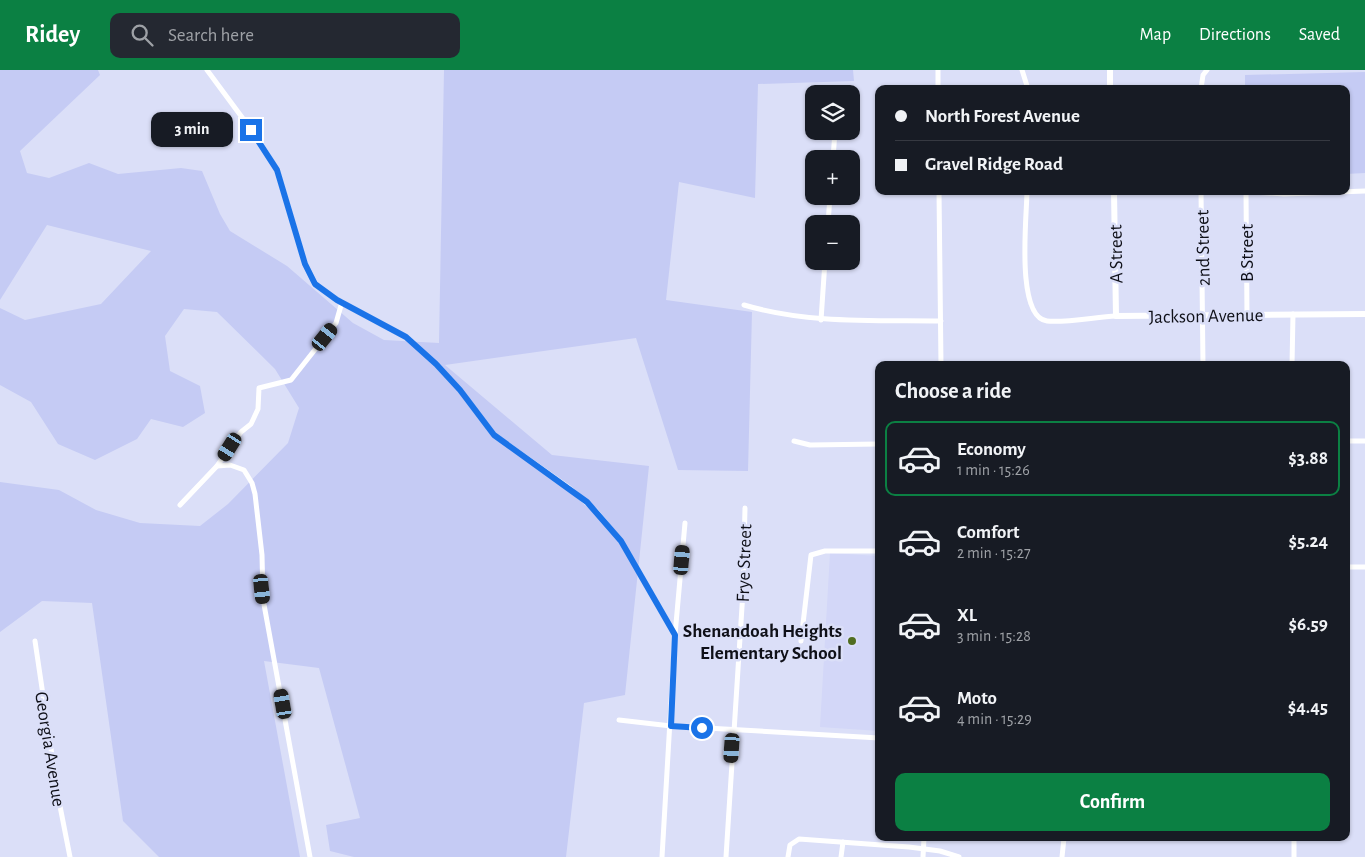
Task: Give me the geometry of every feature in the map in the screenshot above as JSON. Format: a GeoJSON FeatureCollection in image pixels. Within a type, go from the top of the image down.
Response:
{"type":"FeatureCollection","features":[{"type":"Feature","properties":{"kind":"street"},"geometry":{"type":"LineString","coordinates":[[207,70],[258,139],[277,170],[305,264],[315,284],[342,302],[406,337],[436,364],[460,390],[494,435],[587,502],[610,528],[637,567],[675,635]]}},
{"type":"Feature","properties":{"kind":"street"},"geometry":{"type":"LineString","coordinates":[[938,70],[938,85]]}},
{"type":"Feature","properties":{"kind":"street"},"geometry":{"type":"LineString","coordinates":[[1022,70],[1027,85]]}},
{"type":"Feature","properties":{"kind":"street"},"geometry":{"type":"LineString","coordinates":[[1110,70],[1110,85]]}},
{"type":"Feature","properties":{"kind":"street"},"geometry":{"type":"LineString","coordinates":[[1202,85],[1205,72]]}},
{"type":"Feature","properties":{"kind":"street"},"geometry":{"type":"LineString","coordinates":[[1350,192],[1365,191]]}},
{"type":"Feature","properties":{"kind":"street"},"geometry":{"type":"LineString","coordinates":[[939,195],[941,361]]}},
{"type":"Feature","properties":{"kind":"street","name":"Jackson Avenue"},"geometry":{"type":"LineString","coordinates":[[1027,195],[1025,287],[1034,310],[1047,321],[1116,316],[1365,314]]}},
{"type":"Feature","properties":{"kind":"street","name":"A Street"},"geometry":{"type":"LineString","coordinates":[[1114,195],[1116,316]]}},
{"type":"Feature","properties":{"kind":"street","name":"2nd Street"},"geometry":{"type":"LineString","coordinates":[[1201,195],[1203,361]]}},
{"type":"Feature","properties":{"kind":"street","name":"B Street"},"geometry":{"type":"LineString","coordinates":[[1246,195],[1247,315]]}},
{"type":"Feature","properties":{"kind":"street"},"geometry":{"type":"LineString","coordinates":[[821,320],[824,270]]}},
{"type":"Feature","properties":{"kind":"street"},"geometry":{"type":"LineString","coordinates":[[180,505],[217,466],[241,432],[252,424],[258,408],[259,388],[291,380],[336,323],[342,302]]}},
{"type":"Feature","properties":{"kind":"street"},"geometry":{"type":"LineString","coordinates":[[744,306],[765,312],[821,320],[941,320]]}},
{"type":"Feature","properties":{"kind":"street"},"geometry":{"type":"LineString","coordinates":[[1292,361],[1293,314]]}},
{"type":"Feature","properties":{"kind":"street"},"geometry":{"type":"LineString","coordinates":[[794,441],[810,445],[875,444]]}},
{"type":"Feature","properties":{"kind":"street"},"geometry":{"type":"LineString","coordinates":[[1350,441],[1365,441]]}},
{"type":"Feature","properties":{"kind":"street"},"geometry":{"type":"LineString","coordinates":[[217,466],[230,465],[244,470],[252,483],[255,494],[262,555],[263,599],[310,857]]}},
{"type":"Feature","properties":{"kind":"street","name":"Frye Street"},"geometry":{"type":"LineString","coordinates":[[726,857],[745,551],[745,508]]}},
{"type":"Feature","properties":{"kind":"street"},"geometry":{"type":"LineString","coordinates":[[662,857],[675,635],[685,523]]}},
{"type":"Feature","properties":{"kind":"street"},"geometry":{"type":"LineString","coordinates":[[801,641],[809,560],[814,553],[837,550],[875,551]]}},
{"type":"Feature","properties":{"kind":"street"},"geometry":{"type":"LineString","coordinates":[[1350,567],[1365,567]]}},
{"type":"Feature","properties":{"kind":"street","name":"Georgia Avenue"},"geometry":{"type":"LineString","coordinates":[[35,641],[58,796],[70,857]]}},
{"type":"Feature","properties":{"kind":"street"},"geometry":{"type":"LineString","coordinates":[[619,720],[671,726],[875,738]]}},
{"type":"Feature","properties":{"kind":"street"},"geometry":{"type":"LineString","coordinates":[[788,857],[790,845],[799,839],[924,849],[959,857]]}},
{"type":"Feature","properties":{"kind":"street"},"geometry":{"type":"LineString","coordinates":[[923,857],[924,841]]}},
{"type":"Feature","properties":{"kind":"street"},"geometry":{"type":"LineString","coordinates":[[1062,857],[1064,841]]}},
{"type":"Feature","properties":{"kind":"street"},"geometry":{"type":"LineString","coordinates":[[1294,841],[1294,857]]}},
{"type":"Feature","properties":{"kind":"street"},"geometry":{"type":"LineString","coordinates":[[841,857],[842,842]]}},
{"type":"Feature","properties":{"kind":"shaded area"},"geometry":{"type":"Polygon","coordinates":[[[0,70],[98,70],[100,75],[20,151],[27,173],[49,178],[89,163],[118,174],[181,168],[202,171],[220,214],[230,231],[287,266],[353,323],[384,340],[439,343],[444,70],[853,70],[854,81],[758,84],[755,198],[679,182],[666,300],[752,312],[748,471],[678,470],[636,338],[445,365],[552,455],[649,466],[625,695],[584,703],[566,857],[354,857],[330,851],[326,825],[360,818],[319,668],[264,661],[300,857],[159,857],[123,821],[92,603],[42,601],[0,632],[0,482],[59,490],[96,510],[140,523],[200,526],[228,504],[288,443],[299,408],[275,369],[217,312],[184,309],[165,336],[170,371],[200,386],[205,413],[183,427],[151,419],[137,439],[95,460],[58,444],[31,402],[0,385],[0,308],[25,320],[101,304],[151,251],[47,225],[0,300],[0,70]]]}},
{"type":"Feature","properties":{"kind":"shaded area"},"geometry":{"type":"Polygon","coordinates":[[[1365,72],[1365,173],[1350,174],[1350,85],[1245,85],[1245,75],[1365,72]]]}},
{"type":"Feature","properties":{"kind":"shaded area","name":"Shenandoah Heights Elementary School"},"geometry":{"type":"Polygon","coordinates":[[[830,553],[875,556],[875,731],[820,727],[830,553]]]}},
{"type":"Feature","properties":{"kind":"place","name":"Shenandoah Heights Elementary School"},"geometry":{"type":"Point","coordinates":[852,641]}},
{"type":"Feature","properties":{"kind":"route"},"geometry":{"type":"LineString","coordinates":[[251,130],[277,170],[305,264],[315,284],[337,300],[406,337],[436,364],[460,390],[494,435],[587,502],[621,541],[675,635],[671,726],[702,728]]}}]}
